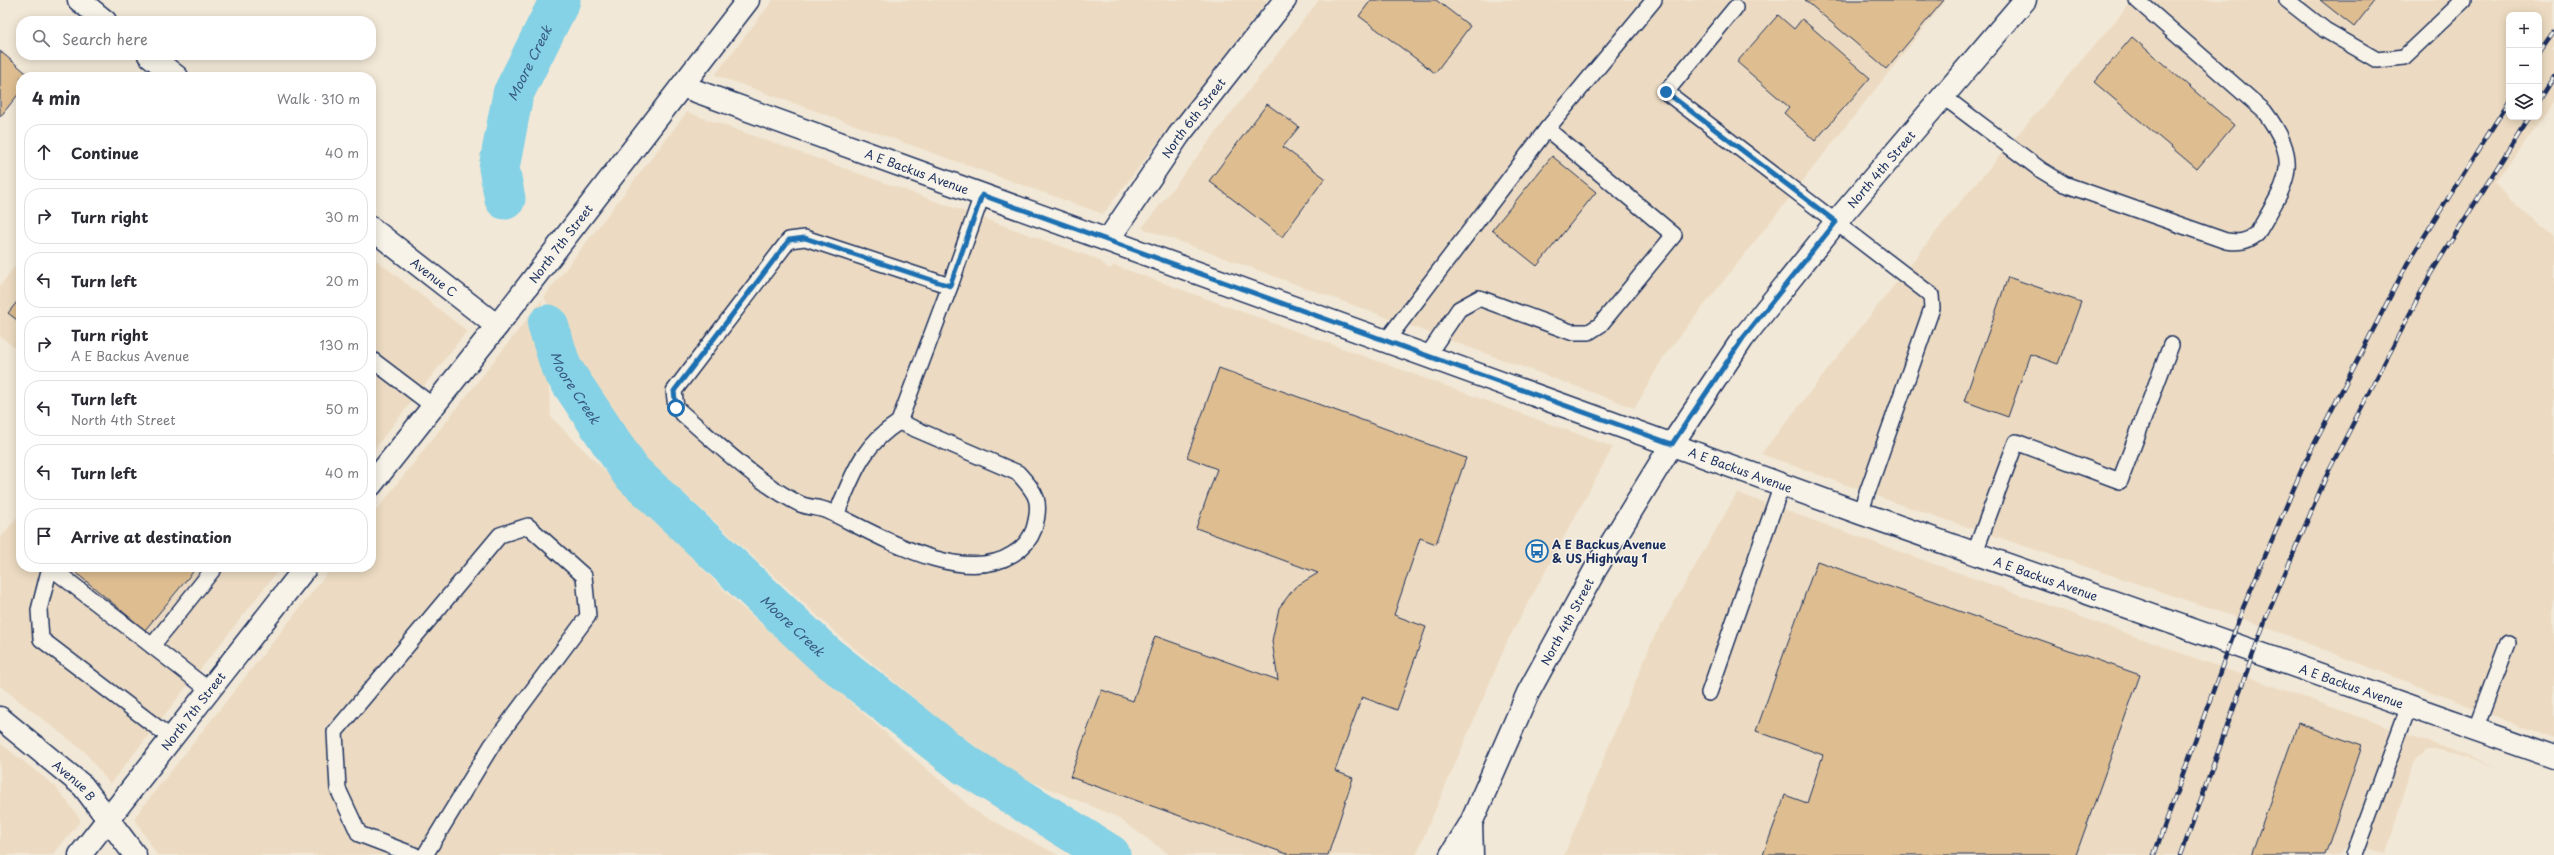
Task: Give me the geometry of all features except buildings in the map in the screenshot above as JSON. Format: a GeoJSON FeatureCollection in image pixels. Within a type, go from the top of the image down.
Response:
{"type":"FeatureCollection","features":[{"type":"Feature","properties":{"kind":"street"},"geometry":{"type":"LineString","coordinates":[[78,0],[99,16]]}},
{"type":"Feature","properties":{"kind":"street","name":"North 7th Street"},"geometry":{"type":"LineString","coordinates":[[376,479],[497,326],[748,0]]}},
{"type":"Feature","properties":{"kind":"street","name":"North 6th Street"},"geometry":{"type":"LineString","coordinates":[[1108,240],[1179,135],[1285,0]]}},
{"type":"Feature","properties":{"kind":"street","name":"North 4th Street"},"geometry":{"type":"LineString","coordinates":[[1451,855],[1471,823],[1528,693],[1595,570],[1672,444],[1743,338],[1836,222],[1944,97],[2025,0]]}},
{"type":"Feature","properties":{"kind":"street"},"geometry":{"type":"LineString","coordinates":[[155,60],[171,72]]}},
{"type":"Feature","properties":{"kind":"street","name":"A E Backus Avenue"},"geometry":{"type":"LineString","coordinates":[[682,86],[1860,513],[2554,757]]}},
{"type":"Feature","properties":{"kind":"street","name":"Avenue C"},"geometry":{"type":"LineString","coordinates":[[376,232],[497,326]]}},
{"type":"Feature","properties":{"kind":"street","name":"North 7th Street"},"geometry":{"type":"LineString","coordinates":[[80,855],[302,572]]}},
{"type":"Feature","properties":{"kind":"street","name":"Avenue B"},"geometry":{"type":"LineString","coordinates":[[0,718],[69,772],[83,786],[135,855]]}},
{"type":"Feature","properties":{"kind":"street","name":"North 4th Street"},"geometry":{"type":"LineString","coordinates":[[1471,823],[1472,855]]}},
{"type":"Feature","properties":{"kind":"lane"},"geometry":{"type":"LineString","coordinates":[[1386,341],[1547,129],[1654,0]]}},
{"type":"Feature","properties":{"kind":"lane"},"geometry":{"type":"LineString","coordinates":[[1944,97],[2041,170],[2064,184],[2226,241],[2241,242],[2250,240],[2257,234],[2285,184],[2288,160],[2276,127],[2264,111],[2138,0]]}},
{"type":"Feature","properties":{"kind":"lane"},"geometry":{"type":"LineString","coordinates":[[2287,0],[2325,30],[2376,60],[2404,57],[2464,0]]}},
{"type":"Feature","properties":{"kind":"lane"},"geometry":{"type":"LineString","coordinates":[[1734,8],[1666,92],[1931,295],[1932,308],[1860,513]]}},
{"type":"Feature","properties":{"kind":"lane"},"geometry":{"type":"LineString","coordinates":[[1427,356],[1459,309],[1479,298],[1571,332],[1589,332],[1600,325],[1674,235],[1547,129]]}},
{"type":"Feature","properties":{"kind":"lane"},"geometry":{"type":"LineString","coordinates":[[836,515],[858,462],[869,445],[899,422],[982,195]]}},
{"type":"Feature","properties":{"kind":"lane"},"geometry":{"type":"LineString","coordinates":[[899,422],[1018,473],[1032,489],[1040,510],[1029,539],[1023,548],[1004,560],[980,566],[950,563],[900,545],[823,509],[802,505],[764,482],[676,408],[674,391],[789,240],[805,238],[950,286]]}},
{"type":"Feature","properties":{"kind":"lane"},"geometry":{"type":"LineString","coordinates":[[1974,552],[2016,442],[2120,481],[2171,345]]}},
{"type":"Feature","properties":{"kind":"lane"},"geometry":{"type":"LineString","coordinates":[[376,362],[433,406]]}},
{"type":"Feature","properties":{"kind":"lane"},"geometry":{"type":"LineString","coordinates":[[1709,693],[1782,484]]}},
{"type":"Feature","properties":{"kind":"lane"},"geometry":{"type":"LineString","coordinates":[[414,855],[359,834],[338,789],[335,732],[500,535],[528,526],[584,576],[588,616],[492,745],[424,855]]}},
{"type":"Feature","properties":{"kind":"lane"},"geometry":{"type":"LineString","coordinates":[[49,572],[38,610],[41,639],[171,738]]}},
{"type":"Feature","properties":{"kind":"lane"},"geometry":{"type":"LineString","coordinates":[[56,572],[209,690]]}},
{"type":"Feature","properties":{"kind":"lane"},"geometry":{"type":"LineString","coordinates":[[152,646],[210,572]]}},
{"type":"Feature","properties":{"kind":"lane"},"geometry":{"type":"LineString","coordinates":[[2475,730],[2508,643]]}},
{"type":"Feature","properties":{"kind":"lane"},"geometry":{"type":"LineString","coordinates":[[2354,855],[2409,706]]}},
{"type":"Feature","properties":{"kind":"shaded area"},"geometry":{"type":"Polygon","coordinates":[[[773,0],[1268,0],[1103,214],[715,75],[773,0]]]}},
{"type":"Feature","properties":{"kind":"shaded area"},"geometry":{"type":"Polygon","coordinates":[[[1319,0],[1946,0],[1664,356],[1635,408],[1142,228],[1319,0]]]}},
{"type":"Feature","properties":{"kind":"shaded area"},"geometry":{"type":"Polygon","coordinates":[[[2133,0],[2554,0],[2554,103],[2542,119],[2542,12],[2506,12],[2506,120],[2541,120],[2495,182],[2514,204],[2554,234],[2554,739],[2263,626],[1896,503],[1761,454],[1955,208],[2133,0]]]}},
{"type":"Feature","properties":{"kind":"shaded area"},"geometry":{"type":"Polygon","coordinates":[[[687,112],[1097,259],[1110,269],[1114,265],[1613,447],[1508,640],[1416,855],[1170,855],[1115,816],[1016,775],[951,729],[843,639],[604,420],[544,297],[687,112]]]}},
{"type":"Feature","properties":{"kind":"shaded area"},"geometry":{"type":"Polygon","coordinates":[[[376,260],[467,331],[376,447],[376,260]]]}},
{"type":"Feature","properties":{"kind":"shaded area"},"geometry":{"type":"Polygon","coordinates":[[[16,265],[16,349],[0,336],[0,286],[16,265]]]}},
{"type":"Feature","properties":{"kind":"shaded area"},"geometry":{"type":"Polygon","coordinates":[[[542,300],[551,417],[736,602],[975,811],[1058,855],[157,855],[134,818],[328,572],[376,572],[376,511],[542,300]]]}},
{"type":"Feature","properties":{"kind":"shaded area"},"geometry":{"type":"Polygon","coordinates":[[[1737,493],[2501,768],[2440,750],[2426,750],[2415,760],[2412,767],[2386,854],[2356,845],[2344,849],[2339,855],[1564,855],[1653,639],[1737,493]]]}},
{"type":"Feature","properties":{"kind":"shaded area"},"geometry":{"type":"Polygon","coordinates":[[[16,519],[16,572],[277,572],[110,784],[85,752],[0,686],[0,538],[16,519]]]}},
{"type":"Feature","properties":{"kind":"shaded area"},"geometry":{"type":"Polygon","coordinates":[[[0,743],[55,786],[81,820],[53,855],[0,855],[0,743]]]}},
{"type":"Feature","properties":{"kind":"waterway","name":"Moore Creek"},"geometry":{"type":"LineString","coordinates":[[505,199],[499,168],[513,94],[560,0]]}},
{"type":"Feature","properties":{"kind":"waterway","name":"Moore Creek"},"geometry":{"type":"LineString","coordinates":[[548,325],[561,367],[631,472],[824,654],[964,764],[1110,855]]}},
{"type":"Feature","properties":{"kind":"railway"},"geometry":{"type":"LineString","coordinates":[[2542,49],[2554,32]]}},
{"type":"Feature","properties":{"kind":"railway"},"geometry":{"type":"LineString","coordinates":[[2542,96],[2554,77]]}},
{"type":"Feature","properties":{"kind":"railway"},"geometry":{"type":"LineString","coordinates":[[2154,855],[2243,608],[2305,462],[2407,264],[2506,106]]}},
{"type":"Feature","properties":{"kind":"railway"},"geometry":{"type":"LineString","coordinates":[[2181,855],[2266,618],[2328,472],[2431,273],[2527,120]]}},
{"type":"Feature","properties":{"kind":"place","name":"A E Backus Avenue & US Highway 1"},"geometry":{"type":"Point","coordinates":[1537,551]}},
{"type":"Feature","properties":{"kind":"route"},"geometry":{"type":"LineString","coordinates":[[676,408],[674,391],[789,240],[805,238],[950,286],[982,195],[1672,444],[1743,338],[1836,222],[1666,92]]}}]}
